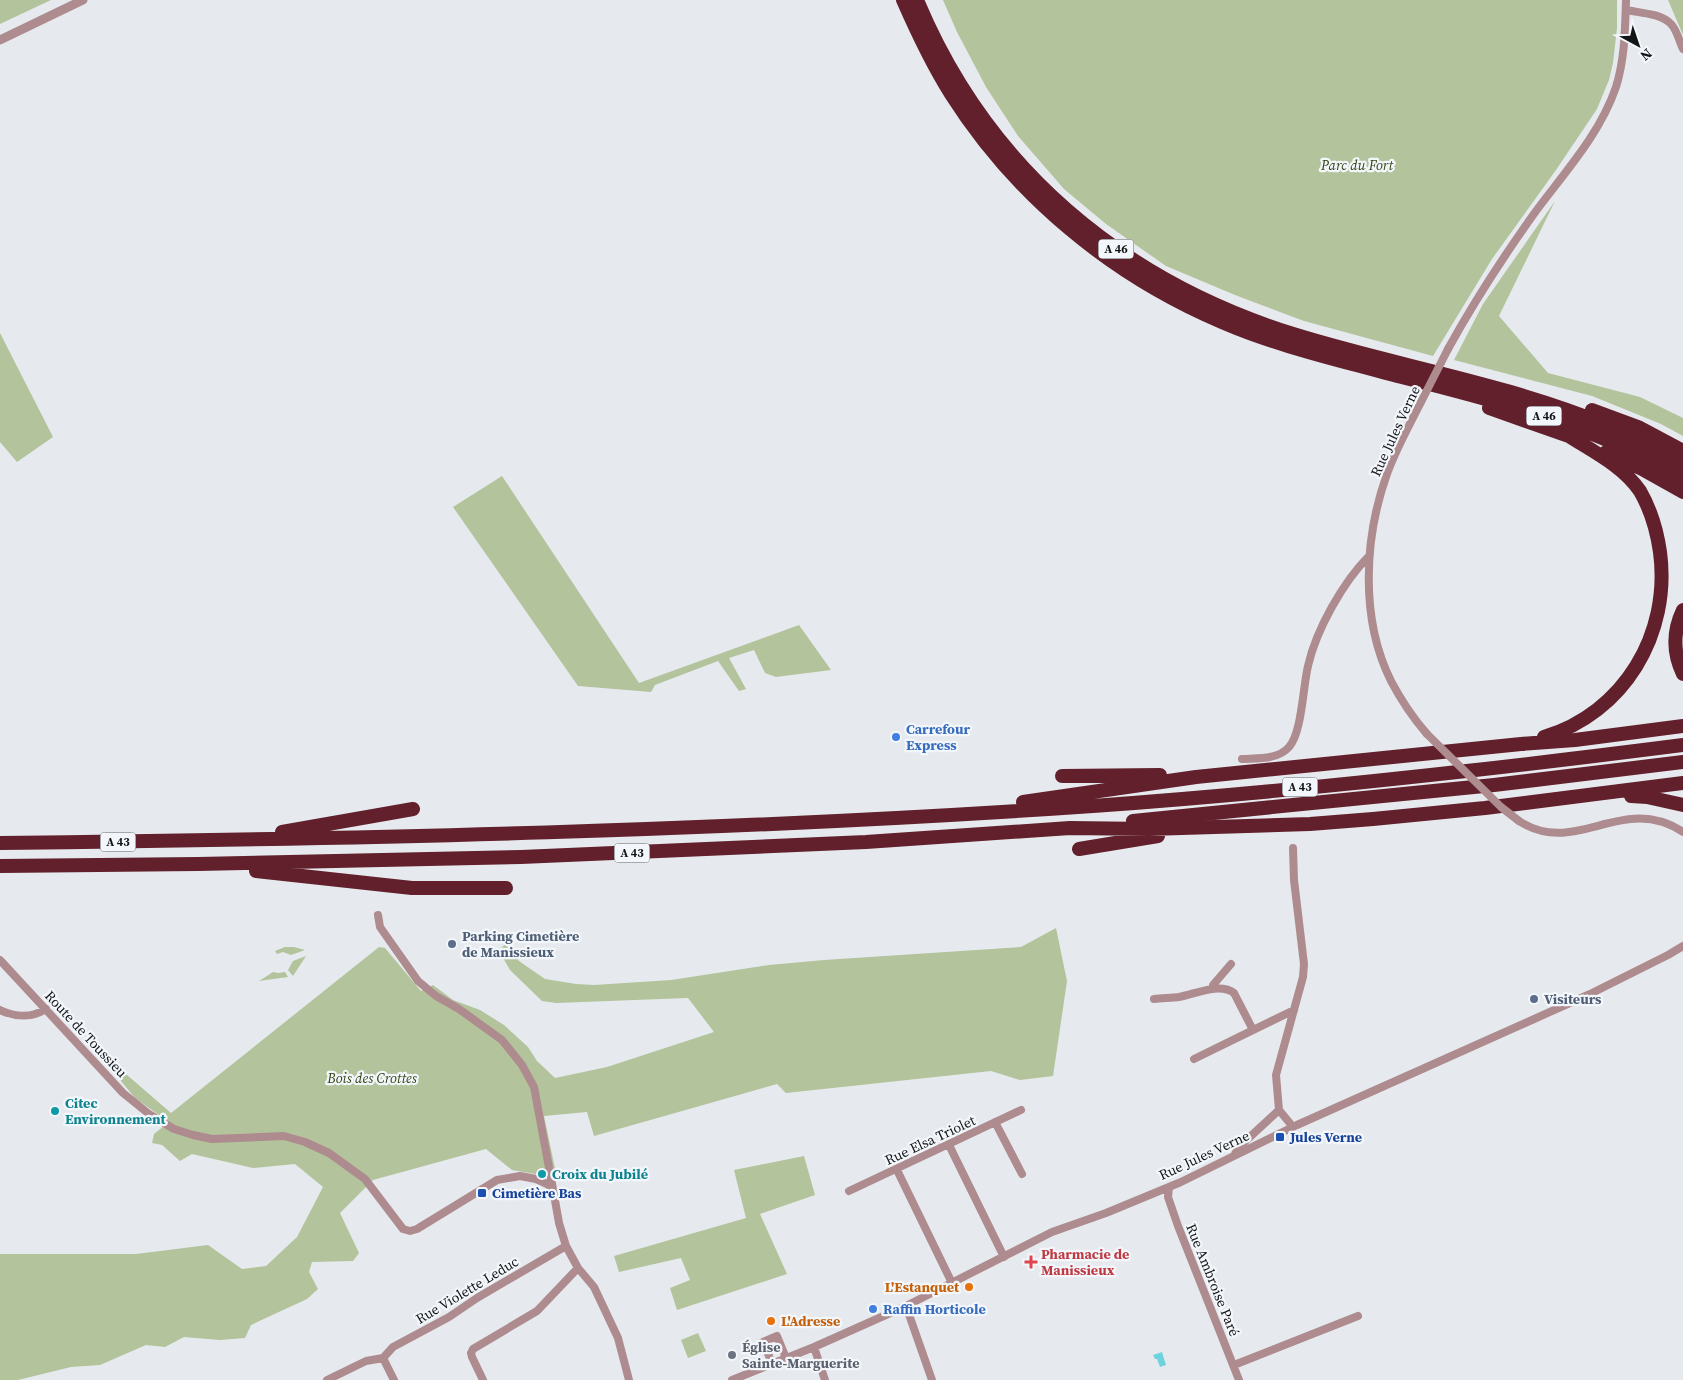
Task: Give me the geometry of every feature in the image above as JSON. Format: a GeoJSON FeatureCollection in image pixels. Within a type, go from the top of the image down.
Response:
{"type":"FeatureCollection","features":[{"type":"Feature","properties":{"kind":"highway","name":"A 46"},"geometry":{"type":"LineString","coordinates":[[917,0],[950,67],[978,112],[999,140],[1053,198],[1100,237],[1154,274],[1195,296],[1260,323],[1338,347],[1511,392],[1582,416],[1632,437],[1683,465]]}},
{"type":"Feature","properties":{"kind":"highway","name":"A 46"},"geometry":{"type":"LineString","coordinates":[[905,4],[935,67],[978,133],[1030,193],[1065,226],[1148,285],[1188,307],[1222,322],[1296,348],[1474,395],[1568,424],[1626,448],[1683,480]]}},
{"type":"Feature","properties":{"kind":"highway"},"geometry":{"type":"LineString","coordinates":[[1397,376],[1569,436],[1642,469],[1683,492]]}},
{"type":"Feature","properties":{"kind":"highway"},"geometry":{"type":"LineString","coordinates":[[1458,378],[1525,391],[1571,403],[1638,427],[1681,450]]}},
{"type":"Feature","properties":{"kind":"highway"},"geometry":{"type":"LineString","coordinates":[[1521,744],[1570,728],[1596,712],[1616,693],[1633,672],[1645,650],[1654,627],[1660,603],[1662,582],[1659,546],[1652,517],[1644,499],[1633,482],[1622,471],[1569,436]]}},
{"type":"Feature","properties":{"kind":"highway"},"geometry":{"type":"LineString","coordinates":[[1683,610],[1676,630],[1675,647],[1683,674]]}},
{"type":"Feature","properties":{"kind":"highway"},"geometry":{"type":"LineString","coordinates":[[916,816],[1234,773],[1575,740],[1683,726]]}},
{"type":"Feature","properties":{"kind":"highway","name":"A 43"},"geometry":{"type":"LineString","coordinates":[[0,843],[553,834],[764,825],[1093,806],[1463,771],[1683,745]]}},
{"type":"Feature","properties":{"kind":"highway","name":"A 43"},"geometry":{"type":"LineString","coordinates":[[0,866],[521,857],[876,841],[1070,828],[1484,786],[1683,762]]}},
{"type":"Feature","properties":{"kind":"highway"},"geometry":{"type":"LineString","coordinates":[[1062,776],[1234,773]]}},
{"type":"Feature","properties":{"kind":"highway"},"geometry":{"type":"LineString","coordinates":[[1070,828],[1210,828],[1373,819],[1575,798],[1683,783]]}},
{"type":"Feature","properties":{"kind":"highway"},"geometry":{"type":"LineString","coordinates":[[1575,798],[1633,796],[1683,805]]}},
{"type":"Feature","properties":{"kind":"highway"},"geometry":{"type":"LineString","coordinates":[[236,840],[413,809]]}},
{"type":"Feature","properties":{"kind":"highway"},"geometry":{"type":"LineString","coordinates":[[1080,849],[1210,828]]}},
{"type":"Feature","properties":{"kind":"highway"},"geometry":{"type":"LineString","coordinates":[[198,864],[412,888],[506,888]]}},
{"type":"Feature","properties":{"kind":"street"},"geometry":{"type":"LineString","coordinates":[[0,40],[83,0]]}},
{"type":"Feature","properties":{"kind":"street","name":"Rue Jules Verne"},"geometry":{"type":"LineString","coordinates":[[1626,0],[1625,38],[1620,70],[1607,108],[1598,126],[1519,235],[1477,297],[1399,444],[1386,475],[1376,514],[1369,556],[1372,616],[1381,656],[1399,695],[1427,734],[1501,807],[1519,821],[1536,830],[1568,833],[1628,818],[1646,818],[1669,824],[1683,832]]}},
{"type":"Feature","properties":{"kind":"street"},"geometry":{"type":"LineString","coordinates":[[1626,10],[1666,20],[1674,29],[1683,49]]}},
{"type":"Feature","properties":{"kind":"street"},"geometry":{"type":"LineString","coordinates":[[1242,759],[1279,754],[1294,741],[1305,676],[1316,640],[1322,626],[1356,570],[1369,556]]}},
{"type":"Feature","properties":{"kind":"street"},"geometry":{"type":"LineString","coordinates":[[1292,1127],[1279,1110],[1276,1075],[1303,977],[1304,964],[1294,880],[1293,848]]}},
{"type":"Feature","properties":{"kind":"street"},"geometry":{"type":"LineString","coordinates":[[378,915],[380,927],[418,981],[436,996],[460,1009],[502,1040],[522,1065],[534,1088],[559,1223],[566,1246],[578,1268],[594,1287],[618,1338],[629,1380]]}},
{"type":"Feature","properties":{"kind":"street","name":"Rue Jules Verne"},"geometry":{"type":"LineString","coordinates":[[732,1380],[814,1347],[906,1306],[1052,1232],[1106,1214],[1169,1187],[1292,1127],[1590,994],[1683,946]]}},
{"type":"Feature","properties":{"kind":"street","name":"Route de Toussieu"},"geometry":{"type":"LineString","coordinates":[[0,960],[123,1093],[155,1119],[193,1135],[212,1139],[284,1136],[305,1142],[329,1153],[365,1179],[403,1229],[417,1229],[498,1180],[520,1176],[547,1184],[553,1189]]}},
{"type":"Feature","properties":{"kind":"street"},"geometry":{"type":"LineString","coordinates":[[1213,989],[1213,985],[1231,964]]}},
{"type":"Feature","properties":{"kind":"street"},"geometry":{"type":"LineString","coordinates":[[1154,999],[1178,997],[1213,989],[1229,989],[1234,993],[1253,1030]]}},
{"type":"Feature","properties":{"kind":"street"},"geometry":{"type":"LineString","coordinates":[[0,1010],[10,1014],[36,1015],[46,1009]]}},
{"type":"Feature","properties":{"kind":"street"},"geometry":{"type":"LineString","coordinates":[[1194,1059],[1294,1010]]}},
{"type":"Feature","properties":{"kind":"street","name":"Rue Elsa Triolet"},"geometry":{"type":"LineString","coordinates":[[849,1191],[1021,1110]]}},
{"type":"Feature","properties":{"kind":"street"},"geometry":{"type":"LineString","coordinates":[[1234,1155],[1239,1146],[1279,1110]]}},
{"type":"Feature","properties":{"kind":"street"},"geometry":{"type":"LineString","coordinates":[[995,1122],[1022,1174]]}},
{"type":"Feature","properties":{"kind":"street"},"geometry":{"type":"LineString","coordinates":[[949,1145],[1004,1256]]}},
{"type":"Feature","properties":{"kind":"street"},"geometry":{"type":"LineString","coordinates":[[897,1170],[952,1282]]}},
{"type":"Feature","properties":{"kind":"street","name":"Rue Ambroise Paré"},"geometry":{"type":"LineString","coordinates":[[1169,1187],[1168,1197],[1178,1226],[1240,1380]]}},
{"type":"Feature","properties":{"kind":"street","name":"Rue Violette Leduc"},"geometry":{"type":"LineString","coordinates":[[327,1380],[366,1360],[383,1358],[393,1347],[449,1317],[477,1298],[566,1246]]}},
{"type":"Feature","properties":{"kind":"street"},"geometry":{"type":"LineString","coordinates":[[483,1380],[472,1357],[471,1353],[474,1349],[537,1311],[578,1268]]}},
{"type":"Feature","properties":{"kind":"street"},"geometry":{"type":"LineString","coordinates":[[906,1306],[932,1380]]}},
{"type":"Feature","properties":{"kind":"street"},"geometry":{"type":"LineString","coordinates":[[1234,1365],[1358,1316]]}},
{"type":"Feature","properties":{"kind":"street"},"geometry":{"type":"LineString","coordinates":[[772,1363],[763,1342],[777,1336],[786,1358]]}},
{"type":"Feature","properties":{"kind":"street"},"geometry":{"type":"LineString","coordinates":[[814,1347],[824,1380]]}},
{"type":"Feature","properties":{"kind":"street"},"geometry":{"type":"LineString","coordinates":[[383,1358],[394,1380]]}},
{"type":"Feature","properties":{"kind":"green space"},"geometry":{"type":"Polygon","coordinates":[[[0,0],[51,0],[0,24],[0,0]]]}},
{"type":"Feature","properties":{"kind":"green space","name":"Parc du Fort"},"geometry":{"type":"Polygon","coordinates":[[[943,0],[1617,0],[1617,28],[1609,80],[1597,109],[1492,259],[1433,356],[1304,321],[1235,295],[1166,266],[1106,224],[1064,189],[1018,136],[986,87],[957,32],[943,0]]]}},
{"type":"Feature","properties":{"kind":"green space"},"geometry":{"type":"Polygon","coordinates":[[[1668,0],[1683,0],[1683,35],[1668,0]]]}},
{"type":"Feature","properties":{"kind":"green space"},"geometry":{"type":"Polygon","coordinates":[[[1555,201],[1499,316],[1548,373],[1640,397],[1683,418],[1683,436],[1661,424],[1592,396],[1454,360],[1483,304],[1555,201]]]}},
{"type":"Feature","properties":{"kind":"green space"},"geometry":{"type":"Polygon","coordinates":[[[0,333],[53,437],[17,462],[0,442],[0,333]]]}},
{"type":"Feature","properties":{"kind":"green space"},"geometry":{"type":"Polygon","coordinates":[[[502,476],[639,683],[799,625],[831,670],[776,677],[765,673],[754,650],[729,658],[746,689],[739,691],[718,661],[655,685],[651,692],[578,686],[453,507],[502,476]]]}},
{"type":"Feature","properties":{"kind":"green space","name":"Bois des Crottes"},"geometry":{"type":"Polygon","coordinates":[[[1056,928],[1067,981],[1053,1076],[1020,1080],[991,1071],[786,1093],[777,1084],[594,1136],[587,1112],[544,1116],[557,1178],[512,1170],[486,1149],[373,1180],[340,1213],[359,1253],[353,1261],[312,1262],[309,1272],[318,1289],[307,1299],[251,1325],[245,1338],[220,1340],[184,1337],[165,1347],[146,1345],[100,1365],[71,1367],[18,1380],[0,1380],[0,1254],[136,1254],[208,1245],[242,1269],[266,1266],[297,1237],[323,1187],[295,1164],[253,1168],[192,1154],[180,1161],[162,1145],[152,1143],[154,1134],[169,1122],[135,1098],[111,1069],[119,1068],[171,1113],[379,947],[385,948],[421,991],[433,985],[453,1000],[480,1010],[504,1025],[528,1047],[537,1061],[555,1078],[607,1067],[714,1032],[688,998],[556,1003],[542,1001],[510,970],[499,951],[505,944],[519,961],[545,979],[594,985],[671,980],[769,965],[824,960],[1021,947],[1056,928]]]}},
{"type":"Feature","properties":{"kind":"green space"},"geometry":{"type":"Polygon","coordinates":[[[285,947],[305,950],[291,955],[283,952],[277,954],[275,951],[285,947]]]}},
{"type":"Feature","properties":{"kind":"green space"},"geometry":{"type":"Polygon","coordinates":[[[306,956],[293,976],[288,970],[293,961],[306,956]]]}},
{"type":"Feature","properties":{"kind":"green space"},"geometry":{"type":"Polygon","coordinates":[[[273,972],[285,972],[288,977],[259,981],[273,972]]]}},
{"type":"Feature","properties":{"kind":"green space"},"geometry":{"type":"Polygon","coordinates":[[[804,1156],[815,1195],[760,1214],[787,1274],[677,1310],[670,1288],[690,1280],[681,1258],[619,1272],[614,1256],[746,1218],[734,1170],[804,1156]]]}},
{"type":"Feature","properties":{"kind":"green space"},"geometry":{"type":"Polygon","coordinates":[[[698,1333],[706,1351],[688,1358],[681,1340],[698,1333]]]}},
{"type":"Feature","properties":{"kind":"water"},"geometry":{"type":"Polygon","coordinates":[[[1162,1352],[1166,1365],[1160,1367],[1153,1355],[1162,1352]]]}},
{"type":"Feature","properties":{"kind":"place","name":"Carrefour Express"},"geometry":{"type":"Point","coordinates":[896,737]}},
{"type":"Feature","properties":{"kind":"place","name":"Parking Cimetière de Manissieux"},"geometry":{"type":"Point","coordinates":[452,944]}},
{"type":"Feature","properties":{"kind":"place","name":"Visiteurs"},"geometry":{"type":"Point","coordinates":[1534,999]}},
{"type":"Feature","properties":{"kind":"place","name":"Citec Environnement"},"geometry":{"type":"Point","coordinates":[55,1111]}},
{"type":"Feature","properties":{"kind":"place","name":"Jules Verne"},"geometry":{"type":"Point","coordinates":[1280,1137]}},
{"type":"Feature","properties":{"kind":"place","name":"Croix du Jubilé"},"geometry":{"type":"Point","coordinates":[542,1174]}},
{"type":"Feature","properties":{"kind":"place","name":"Cimetière Bas"},"geometry":{"type":"Point","coordinates":[482,1193]}},
{"type":"Feature","properties":{"kind":"place","name":"Pharmacie de Manissieux"},"geometry":{"type":"Point","coordinates":[1031,1262]}},
{"type":"Feature","properties":{"kind":"place","name":"L'Estanquet"},"geometry":{"type":"Point","coordinates":[969,1287]}},
{"type":"Feature","properties":{"kind":"place","name":"Raffin Horticole"},"geometry":{"type":"Point","coordinates":[873,1309]}},
{"type":"Feature","properties":{"kind":"place","name":"L'Adresse"},"geometry":{"type":"Point","coordinates":[771,1321]}},
{"type":"Feature","properties":{"kind":"place","name":"Église Sainte-Marguerite"},"geometry":{"type":"Point","coordinates":[732,1355]}}]}
